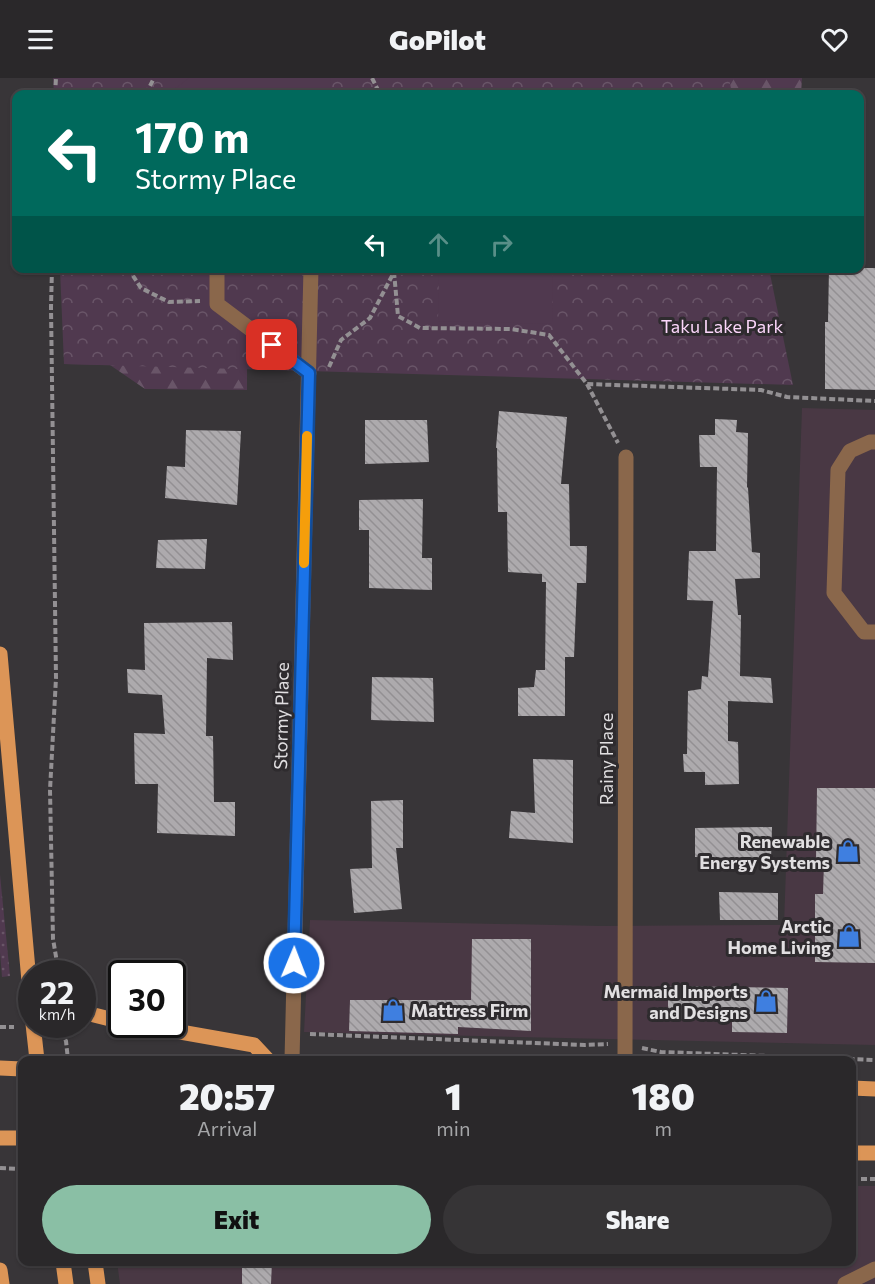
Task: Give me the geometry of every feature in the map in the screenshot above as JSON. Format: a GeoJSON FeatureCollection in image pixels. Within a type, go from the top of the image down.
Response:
{"type":"FeatureCollection","features":[{"type":"Feature","properties":{"kind":"main road"},"geometry":{"type":"LineString","coordinates":[[0,654],[27,960]]}},
{"type":"Feature","properties":{"kind":"main road"},"geometry":{"type":"LineString","coordinates":[[186,1033],[254,1045],[264,1056]]}},
{"type":"Feature","properties":{"kind":"main road"},"geometry":{"type":"LineString","coordinates":[[35,1038],[37,1056]]}},
{"type":"Feature","properties":{"kind":"main road"},"geometry":{"type":"LineString","coordinates":[[0,1068],[18,1069]]}},
{"type":"Feature","properties":{"kind":"main road"},"geometry":{"type":"LineString","coordinates":[[856,1088],[875,1089]]}},
{"type":"Feature","properties":{"kind":"main road"},"geometry":{"type":"LineString","coordinates":[[0,1138],[18,1138]]}},
{"type":"Feature","properties":{"kind":"main road"},"geometry":{"type":"LineString","coordinates":[[856,1153],[875,1153]]}},
{"type":"Feature","properties":{"kind":"main road"},"geometry":{"type":"LineString","coordinates":[[64,1266],[66,1284]]}},
{"type":"Feature","properties":{"kind":"main road"},"geometry":{"type":"LineString","coordinates":[[96,1266],[98,1284]]}},
{"type":"Feature","properties":{"kind":"main road"},"geometry":{"type":"LineString","coordinates":[[0,1270],[2,1284]]}},
{"type":"Feature","properties":{"kind":"street"},"geometry":{"type":"LineString","coordinates":[[217,273],[217,304],[309,373]]}},
{"type":"Feature","properties":{"kind":"street","name":"Stormy Place"},"geometry":{"type":"LineString","coordinates":[[292,1056],[311,273]]}},
{"type":"Feature","properties":{"kind":"street"},"geometry":{"type":"LineString","coordinates":[[875,442],[849,451],[838,470],[834,593],[864,632],[875,632]]}},
{"type":"Feature","properties":{"kind":"street","name":"Rainy Place"},"geometry":{"type":"LineString","coordinates":[[625,1056],[626,457]]}},
{"type":"Feature","properties":{"kind":"street"},"geometry":{"type":"LineString","coordinates":[[845,1284],[875,1269]]}},
{"type":"Feature","properties":{"kind":"path"},"geometry":{"type":"LineString","coordinates":[[52,273],[56,678],[50,790],[53,939],[57,960]]}},
{"type":"Feature","properties":{"kind":"path"},"geometry":{"type":"LineString","coordinates":[[131,273],[141,288],[169,302],[203,301],[217,304]]}},
{"type":"Feature","properties":{"kind":"path"},"geometry":{"type":"LineString","coordinates":[[328,370],[341,340],[370,318],[392,273]]}},
{"type":"Feature","properties":{"kind":"path"},"geometry":{"type":"LineString","coordinates":[[394,273],[398,316],[420,328],[511,328],[549,335],[587,384],[626,457]]}},
{"type":"Feature","properties":{"kind":"path"},"geometry":{"type":"LineString","coordinates":[[587,384],[761,390],[787,397],[875,401]]}},
{"type":"Feature","properties":{"kind":"path"},"geometry":{"type":"LineString","coordinates":[[325,1035],[585,1045],[625,1044],[661,1052],[768,1056]]}},
{"type":"Feature","properties":{"kind":"path"},"geometry":{"type":"LineString","coordinates":[[64,1038],[68,1056]]}},
{"type":"Feature","properties":{"kind":"path"},"geometry":{"type":"LineString","coordinates":[[856,1059],[875,1060]]}},
{"type":"Feature","properties":{"kind":"path"},"geometry":{"type":"LineString","coordinates":[[0,1168],[18,1169]]}},
{"type":"Feature","properties":{"kind":"path"},"geometry":{"type":"LineString","coordinates":[[856,1179],[875,1179]]}},
{"type":"Feature","properties":{"kind":"shaded area"},"geometry":{"type":"Polygon","coordinates":[[[802,408],[875,410],[875,1045],[304,1032],[310,920],[600,926],[784,925],[802,408]]]}},
{"type":"Feature","properties":{"kind":"shaded area"},"geometry":{"type":"Polygon","coordinates":[[[856,1186],[875,1186],[875,1284],[120,1284],[118,1266],[856,1266],[856,1186]]]}},
{"type":"Feature","properties":{"kind":"green space"},"geometry":{"type":"Polygon","coordinates":[[[53,78],[729,78],[731,90],[54,90],[53,78]]]}},
{"type":"Feature","properties":{"kind":"green space"},"geometry":{"type":"Polygon","coordinates":[[[189,78],[330,78],[331,89],[331,90],[173,90],[189,78]]]}},
{"type":"Feature","properties":{"kind":"green space"},"geometry":{"type":"Polygon","coordinates":[[[377,78],[802,78],[801,90],[384,90],[377,78]]]}},
{"type":"Feature","properties":{"kind":"green space","name":"Taku Lake Park"},"geometry":{"type":"Polygon","coordinates":[[[60,273],[770,273],[793,385],[64,364],[60,273]]]}},
{"type":"Feature","properties":{"kind":"green space"},"geometry":{"type":"Polygon","coordinates":[[[64,273],[72,273],[247,358],[247,390],[145,389],[110,365],[64,364],[64,273]]]}},
{"type":"Feature","properties":{"kind":"green space"},"geometry":{"type":"Polygon","coordinates":[[[439,273],[553,273],[552,324],[438,321],[439,273]]]}},
{"type":"Feature","properties":{"kind":"green space"},"geometry":{"type":"Polygon","coordinates":[[[0,875],[10,976],[2,977],[0,952],[0,875]]]}},
{"type":"Feature","properties":{"kind":"building"},"geometry":{"type":"Polygon","coordinates":[[[864,268],[875,268],[875,390],[825,389],[825,322],[828,322],[829,273],[864,273],[864,268]]]}},
{"type":"Feature","properties":{"kind":"building"},"geometry":{"type":"Polygon","coordinates":[[[499,411],[567,417],[561,484],[569,484],[570,546],[587,546],[586,583],[577,583],[574,657],[565,657],[565,716],[518,716],[518,688],[534,687],[536,670],[545,670],[546,582],[542,582],[542,574],[508,572],[507,512],[498,512],[496,448],[499,411]]]}},
{"type":"Feature","properties":{"kind":"building"},"geometry":{"type":"Polygon","coordinates":[[[715,419],[737,420],[736,432],[748,433],[747,487],[752,552],[760,553],[760,578],[735,579],[738,615],[741,615],[740,676],[771,678],[773,703],[728,701],[728,741],[738,742],[739,784],[705,785],[705,772],[684,772],[683,754],[687,754],[688,691],[701,689],[702,676],[708,677],[713,601],[687,600],[689,551],[716,551],[717,467],[700,467],[699,435],[715,435],[715,419]]]}},
{"type":"Feature","properties":{"kind":"building"},"geometry":{"type":"Polygon","coordinates":[[[365,420],[427,420],[429,462],[365,464],[365,420]]]}},
{"type":"Feature","properties":{"kind":"building"},"geometry":{"type":"Polygon","coordinates":[[[186,430],[241,431],[237,505],[165,498],[167,466],[185,467],[186,430]]]}},
{"type":"Feature","properties":{"kind":"building"},"geometry":{"type":"Polygon","coordinates":[[[423,499],[422,558],[432,558],[432,590],[369,588],[369,530],[359,530],[359,500],[423,499]]]}},
{"type":"Feature","properties":{"kind":"building"},"geometry":{"type":"Polygon","coordinates":[[[207,539],[205,569],[156,568],[158,540],[207,539]]]}},
{"type":"Feature","properties":{"kind":"building"},"geometry":{"type":"Polygon","coordinates":[[[232,622],[233,660],[207,658],[206,736],[213,736],[214,802],[235,802],[235,836],[157,833],[158,784],[135,784],[134,733],[165,734],[162,695],[128,693],[127,669],[145,670],[144,623],[232,622]]]}},
{"type":"Feature","properties":{"kind":"building"},"geometry":{"type":"Polygon","coordinates":[[[372,677],[433,678],[434,722],[371,720],[372,677]]]}},
{"type":"Feature","properties":{"kind":"building"},"geometry":{"type":"Polygon","coordinates":[[[533,759],[573,760],[573,843],[509,838],[511,811],[535,813],[533,759]]]}},
{"type":"Feature","properties":{"kind":"building"},"geometry":{"type":"Polygon","coordinates":[[[817,788],[875,788],[875,963],[815,962],[815,894],[823,894],[824,861],[816,861],[817,788]]]}},
{"type":"Feature","properties":{"kind":"building"},"geometry":{"type":"Polygon","coordinates":[[[403,800],[403,848],[396,848],[402,909],[354,913],[350,869],[372,868],[371,801],[403,800]]]}},
{"type":"Feature","properties":{"kind":"building"},"geometry":{"type":"Polygon","coordinates":[[[772,827],[771,859],[695,857],[695,828],[772,827]]]}},
{"type":"Feature","properties":{"kind":"building"},"geometry":{"type":"Polygon","coordinates":[[[719,892],[778,893],[778,920],[720,920],[719,892]]]}},
{"type":"Feature","properties":{"kind":"building"},"geometry":{"type":"Polygon","coordinates":[[[472,939],[531,939],[531,1031],[458,1027],[458,1034],[349,1031],[350,1000],[471,1000],[472,939]]]}},
{"type":"Feature","properties":{"kind":"building"},"geometry":{"type":"Polygon","coordinates":[[[668,986],[788,988],[787,1033],[732,1032],[732,1020],[668,1019],[668,986]]]}},
{"type":"Feature","properties":{"kind":"building"},"geometry":{"type":"Polygon","coordinates":[[[242,1266],[272,1266],[271,1284],[242,1284],[242,1266]]]}},
{"type":"Feature","properties":{"kind":"slow traffic"},"geometry":{"type":"LineString","coordinates":[[304,563],[307,436]]}},
{"type":"Feature","properties":{"kind":"place","name":"Renewable Energy Systems"},"geometry":{"type":"Point","coordinates":[848,851]}},
{"type":"Feature","properties":{"kind":"place","name":"Arctic Home Living"},"geometry":{"type":"Point","coordinates":[849,936]}},
{"type":"Feature","properties":{"kind":"place","name":"Mermaid Imports and Designs"},"geometry":{"type":"Point","coordinates":[766,1001]}},
{"type":"Feature","properties":{"kind":"place","name":"Mattress Firm"},"geometry":{"type":"Point","coordinates":[393,1010]}},
{"type":"Feature","properties":{"kind":"route"},"geometry":{"type":"LineString","coordinates":[[272,345],[309,373],[294,963]]}}]}
